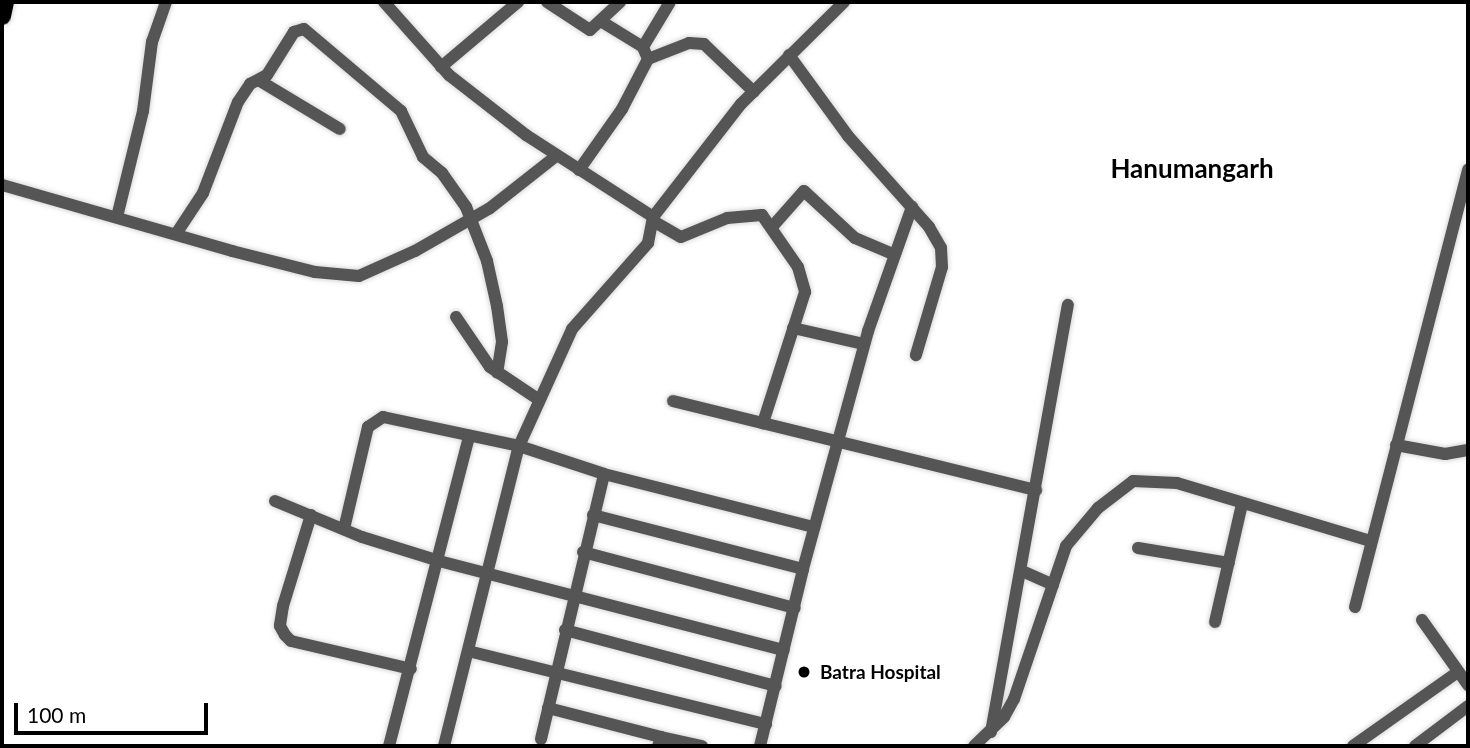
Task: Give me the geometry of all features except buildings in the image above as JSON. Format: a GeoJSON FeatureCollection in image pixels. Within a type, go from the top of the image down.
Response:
{"type":"FeatureCollection","features":[{"type":"Feature","properties":{"kind":"main road"},"geometry":{"type":"LineString","coordinates":[[2,16],[5,2]]}},
{"type":"Feature","properties":{"kind":"street"},"geometry":{"type":"LineString","coordinates":[[117,217],[143,111],[152,42],[166,2]]}},
{"type":"Feature","properties":{"kind":"street"},"geometry":{"type":"LineString","coordinates":[[384,2],[441,67],[556,156],[653,219],[675,237],[746,214],[762,215],[772,227],[805,284],[763,424]]}},
{"type":"Feature","properties":{"kind":"street"},"geometry":{"type":"LineString","coordinates":[[441,67],[518,2]]}},
{"type":"Feature","properties":{"kind":"street"},"geometry":{"type":"LineString","coordinates":[[553,3],[590,30],[602,22],[620,2]]}},
{"type":"Feature","properties":{"kind":"street"},"geometry":{"type":"LineString","coordinates":[[579,170],[622,109],[670,2]]}},
{"type":"Feature","properties":{"kind":"street"},"geometry":{"type":"LineString","coordinates":[[444,746],[519,446],[538,399],[572,330],[648,243],[653,219],[754,92],[844,2]]}},
{"type":"Feature","properties":{"kind":"street"},"geometry":{"type":"LineString","coordinates":[[602,22],[645,53],[689,43],[704,44],[754,92]]}},
{"type":"Feature","properties":{"kind":"street"},"geometry":{"type":"LineString","coordinates":[[260,82],[294,32],[304,29],[355,76],[401,111],[416,147],[449,181],[471,219],[487,261],[501,325],[497,373]]}},
{"type":"Feature","properties":{"kind":"street"},"geometry":{"type":"LineString","coordinates":[[789,55],[848,136],[912,207],[936,239],[943,257],[916,355]]}},
{"type":"Feature","properties":{"kind":"street"},"geometry":{"type":"LineString","coordinates":[[176,234],[203,193],[238,102],[250,84],[260,82],[340,129]]}},
{"type":"Feature","properties":{"kind":"street"},"geometry":{"type":"LineString","coordinates":[[2,185],[316,272],[359,276],[471,219],[533,177],[556,156]]}},
{"type":"Feature","properties":{"kind":"street"},"geometry":{"type":"LineString","coordinates":[[1355,607],[1468,169]]}},
{"type":"Feature","properties":{"kind":"street"},"geometry":{"type":"LineString","coordinates":[[772,227],[804,191],[855,238],[895,255]]}},
{"type":"Feature","properties":{"kind":"street"},"geometry":{"type":"LineString","coordinates":[[761,746],[803,569],[864,344],[912,207]]}},
{"type":"Feature","properties":{"kind":"street"},"geometry":{"type":"LineString","coordinates":[[990,733],[1022,571],[1068,305]]}},
{"type":"Feature","properties":{"kind":"street"},"geometry":{"type":"LineString","coordinates":[[456,317],[497,373],[538,399]]}},
{"type":"Feature","properties":{"kind":"street"},"geometry":{"type":"LineString","coordinates":[[793,328],[864,344]]}},
{"type":"Feature","properties":{"kind":"street"},"geometry":{"type":"LineString","coordinates":[[673,401],[1036,490]]}},
{"type":"Feature","properties":{"kind":"street"},"geometry":{"type":"LineString","coordinates":[[344,529],[371,422],[383,417],[519,446],[604,474],[814,527]]}},
{"type":"Feature","properties":{"kind":"street"},"geometry":{"type":"LineString","coordinates":[[389,746],[439,561],[469,436]]}},
{"type":"Feature","properties":{"kind":"street"},"geometry":{"type":"LineString","coordinates":[[1396,445],[1445,454],[1468,450]]}},
{"type":"Feature","properties":{"kind":"street"},"geometry":{"type":"LineString","coordinates":[[541,739],[573,593],[604,474]]}},
{"type":"Feature","properties":{"kind":"street"},"geometry":{"type":"LineString","coordinates":[[974,746],[990,733],[1014,699],[1066,546],[1098,508],[1133,481],[1177,483],[1370,541]]}},
{"type":"Feature","properties":{"kind":"street"},"geometry":{"type":"LineString","coordinates":[[275,500],[344,529],[439,561],[573,593],[784,650]]}},
{"type":"Feature","properties":{"kind":"street"},"geometry":{"type":"LineString","coordinates":[[1215,622],[1242,504]]}},
{"type":"Feature","properties":{"kind":"street"},"geometry":{"type":"LineString","coordinates":[[311,515],[283,606],[280,626],[285,635],[291,641],[411,669]]}},
{"type":"Feature","properties":{"kind":"street"},"geometry":{"type":"LineString","coordinates":[[593,515],[803,569]]}},
{"type":"Feature","properties":{"kind":"street"},"geometry":{"type":"LineString","coordinates":[[1138,548],[1229,563]]}},
{"type":"Feature","properties":{"kind":"street"},"geometry":{"type":"LineString","coordinates":[[583,552],[794,608]]}},
{"type":"Feature","properties":{"kind":"street"},"geometry":{"type":"LineString","coordinates":[[1022,571],[1053,585]]}},
{"type":"Feature","properties":{"kind":"street"},"geometry":{"type":"LineString","coordinates":[[1422,620],[1468,685]]}},
{"type":"Feature","properties":{"kind":"street"},"geometry":{"type":"LineString","coordinates":[[565,630],[776,686]]}},
{"type":"Feature","properties":{"kind":"street"},"geometry":{"type":"LineString","coordinates":[[468,651],[766,724]]}},
{"type":"Feature","properties":{"kind":"street"},"geometry":{"type":"LineString","coordinates":[[1353,746],[1458,672]]}},
{"type":"Feature","properties":{"kind":"street"},"geometry":{"type":"LineString","coordinates":[[1415,746],[1468,706]]}},
{"type":"Feature","properties":{"kind":"street"},"geometry":{"type":"LineString","coordinates":[[548,708],[659,742],[702,746]]}},
{"type":"Feature","properties":{"kind":"place","name":"Batra Hospital"},"geometry":{"type":"Point","coordinates":[804,672]}},
{"type":"Feature","properties":{"kind":"district","name":"Hanumangarh"},"geometry":{"type":"Point","coordinates":[1192,169]}}]}
